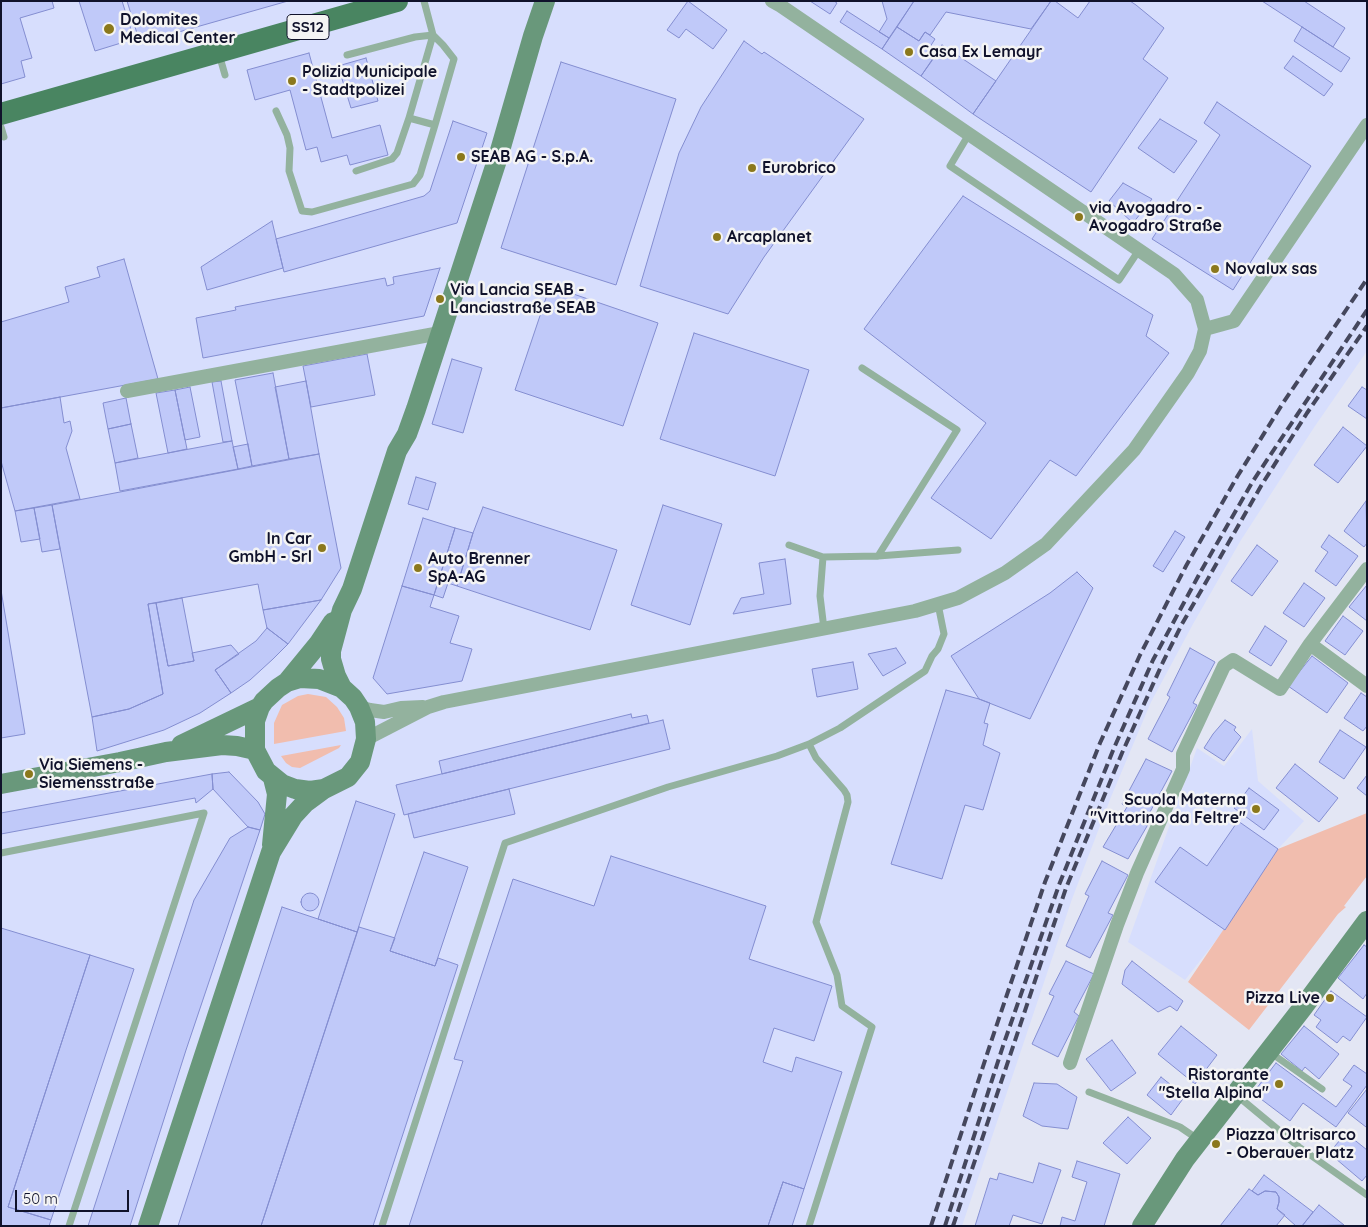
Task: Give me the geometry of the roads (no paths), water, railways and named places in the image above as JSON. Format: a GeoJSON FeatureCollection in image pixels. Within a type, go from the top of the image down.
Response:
{"type":"FeatureCollection","features":[{"type":"Feature","properties":{"kind":"main road","name":"SS12"},"geometry":{"type":"LineString","coordinates":[[218,52],[397,1]]}},
{"type":"Feature","properties":{"kind":"main road"},"geometry":{"type":"LineString","coordinates":[[287,682],[319,643],[342,610],[352,589],[398,452],[407,434],[500,154],[542,3]]}},
{"type":"Feature","properties":{"kind":"main road"},"geometry":{"type":"LineString","coordinates":[[1,114],[218,52]]}},
{"type":"Feature","properties":{"kind":"main road"},"geometry":{"type":"LineString","coordinates":[[342,610],[331,651],[336,676],[342,688]]}},
{"type":"Feature","properties":{"kind":"main road"},"geometry":{"type":"LineString","coordinates":[[271,852],[293,816],[305,803],[348,776],[360,762],[366,739],[365,722],[353,698],[342,688],[320,679],[300,678],[287,682],[278,688],[260,707],[255,721],[255,750],[266,771],[282,784],[295,789],[324,790]]}},
{"type":"Feature","properties":{"kind":"main road"},"geometry":{"type":"LineString","coordinates":[[166,752],[260,707]]}},
{"type":"Feature","properties":{"kind":"main road"},"geometry":{"type":"LineString","coordinates":[[1,784],[166,752],[222,745],[255,750]]}},
{"type":"Feature","properties":{"kind":"main road"},"geometry":{"type":"LineString","coordinates":[[148,1226],[271,852],[277,794],[273,778]]}},
{"type":"Feature","properties":{"kind":"main road"},"geometry":{"type":"LineString","coordinates":[[1142,1226],[1199,1140],[1365,927]]}},
{"type":"Feature","properties":{"kind":"street"},"geometry":{"type":"LineString","coordinates":[[366,739],[428,707],[444,702],[914,611],[958,598],[1005,573],[1046,544],[1134,450],[1188,373],[1200,351],[1205,329],[1197,300],[1174,274],[776,2]]}},
{"type":"Feature","properties":{"kind":"street"},"geometry":{"type":"LineString","coordinates":[[1205,329],[1234,321],[1367,125]]}},
{"type":"Feature","properties":{"kind":"street"},"geometry":{"type":"LineString","coordinates":[[127,391],[440,333]]}},
{"type":"Feature","properties":{"kind":"street"},"geometry":{"type":"LineString","coordinates":[[1070,1063],[1133,881],[1182,769],[1182,754],[1224,666],[1233,660],[1280,689],[1310,644],[1367,569]]}},
{"type":"Feature","properties":{"kind":"street"},"geometry":{"type":"LineString","coordinates":[[1310,644],[1367,686]]}},
{"type":"Feature","properties":{"kind":"street"},"geometry":{"type":"LineString","coordinates":[[359,707],[384,712],[401,708],[428,707]]}},
{"type":"Feature","properties":{"kind":"lane"},"geometry":{"type":"LineString","coordinates":[[276,111],[290,148],[289,171],[302,211],[312,212],[412,184],[420,175],[454,59],[433,35],[424,1]]}},
{"type":"Feature","properties":{"kind":"lane"},"geometry":{"type":"LineString","coordinates":[[347,55],[415,37],[433,35]]}},
{"type":"Feature","properties":{"kind":"lane"},"geometry":{"type":"LineString","coordinates":[[356,171],[392,159],[397,153],[433,35]]}},
{"type":"Feature","properties":{"kind":"lane"},"geometry":{"type":"LineString","coordinates":[[218,52],[225,75]]}},
{"type":"Feature","properties":{"kind":"lane"},"geometry":{"type":"LineString","coordinates":[[409,118],[435,125]]}},
{"type":"Feature","properties":{"kind":"lane"},"geometry":{"type":"LineString","coordinates":[[1,127],[4,137]]}},
{"type":"Feature","properties":{"kind":"lane"},"geometry":{"type":"LineString","coordinates":[[969,134],[950,166],[958,172],[1119,280],[1139,250]]}},
{"type":"Feature","properties":{"kind":"lane"},"geometry":{"type":"LineString","coordinates":[[862,368],[957,430],[878,556]]}},
{"type":"Feature","properties":{"kind":"lane"},"geometry":{"type":"LineString","coordinates":[[789,545],[823,557],[878,556],[958,550]]}},
{"type":"Feature","properties":{"kind":"lane"},"geometry":{"type":"LineString","coordinates":[[823,557],[820,596],[824,629]]}},
{"type":"Feature","properties":{"kind":"lane"},"geometry":{"type":"LineString","coordinates":[[382,1226],[505,844],[668,787],[777,756],[809,744],[840,728],[925,671],[932,656],[938,649],[944,634],[938,604]]}},
{"type":"Feature","properties":{"kind":"lane"},"geometry":{"type":"LineString","coordinates":[[809,744],[816,758],[844,790],[848,802],[816,922],[836,975],[842,1006],[872,1027],[810,1226]]}},
{"type":"Feature","properties":{"kind":"lane"},"geometry":{"type":"LineString","coordinates":[[1,853],[204,813],[69,1226]]}},
{"type":"Feature","properties":{"kind":"lane"},"geometry":{"type":"LineString","coordinates":[[1268,1051],[1322,1089]]}},
{"type":"Feature","properties":{"kind":"lane"},"geometry":{"type":"LineString","coordinates":[[1088,1092],[1180,1127],[1199,1140]]}},
{"type":"Feature","properties":{"kind":"lane"},"geometry":{"type":"LineString","coordinates":[[1234,1095],[1246,1102],[1299,1147],[1367,1194]]}},
{"type":"Feature","properties":{"kind":"railway"},"geometry":{"type":"LineString","coordinates":[[931,1226],[1045,882],[1100,743],[1140,655],[1186,566],[1237,477],[1283,403],[1367,279]]}},
{"type":"Feature","properties":{"kind":"railway"},"geometry":{"type":"LineString","coordinates":[[945,1226],[1003,1046],[1059,885],[1114,748],[1153,660],[1201,571],[1253,481],[1367,310]]}},
{"type":"Feature","properties":{"kind":"railway"},"geometry":{"type":"LineString","coordinates":[[953,1226],[1066,888],[1122,753],[1163,662],[1182,624],[1261,486],[1307,413],[1367,326]]}},
{"type":"Feature","properties":{"kind":"place","name":"Dolomites Medical Center"},"geometry":{"type":"Point","coordinates":[109,29]}},
{"type":"Feature","properties":{"kind":"place","name":"Casa Ex Lemayr"},"geometry":{"type":"Point","coordinates":[909,52]}},
{"type":"Feature","properties":{"kind":"place","name":"Polizia Municipale - Stadtpolizei"},"geometry":{"type":"Point","coordinates":[292,81]}},
{"type":"Feature","properties":{"kind":"place","name":"SEAB AG - S.p.A."},"geometry":{"type":"Point","coordinates":[461,157]}},
{"type":"Feature","properties":{"kind":"place","name":"Eurobrico"},"geometry":{"type":"Point","coordinates":[752,168]}},
{"type":"Feature","properties":{"kind":"place","name":"via Avogadro - Avogadro Straße"},"geometry":{"type":"Point","coordinates":[1079,217]}},
{"type":"Feature","properties":{"kind":"place","name":"Arcaplanet"},"geometry":{"type":"Point","coordinates":[717,237]}},
{"type":"Feature","properties":{"kind":"place","name":"Novalux sas"},"geometry":{"type":"Point","coordinates":[1215,269]}},
{"type":"Feature","properties":{"kind":"place","name":"Via Lancia SEAB - Lanciastraße SEAB"},"geometry":{"type":"Point","coordinates":[440,299]}},
{"type":"Feature","properties":{"kind":"place","name":"In Car GmbH - Srl"},"geometry":{"type":"Point","coordinates":[322,548]}},
{"type":"Feature","properties":{"kind":"place","name":"Auto Brenner SpA-AG"},"geometry":{"type":"Point","coordinates":[418,568]}},
{"type":"Feature","properties":{"kind":"place","name":"Via Siemens - Siemensstraße"},"geometry":{"type":"Point","coordinates":[29,774]}},
{"type":"Feature","properties":{"kind":"place","name":"Scuola Materna \"Vittorino da Feltre\""},"geometry":{"type":"Point","coordinates":[1256,809]}},
{"type":"Feature","properties":{"kind":"place","name":"Pizza Live"},"geometry":{"type":"Point","coordinates":[1330,998]}},
{"type":"Feature","properties":{"kind":"place","name":"Ristorante \"Stella Alpina\""},"geometry":{"type":"Point","coordinates":[1279,1084]}},
{"type":"Feature","properties":{"kind":"place","name":"Piazza Oltrisarco - Oberauer Platz"},"geometry":{"type":"Point","coordinates":[1216,1144]}}]}
